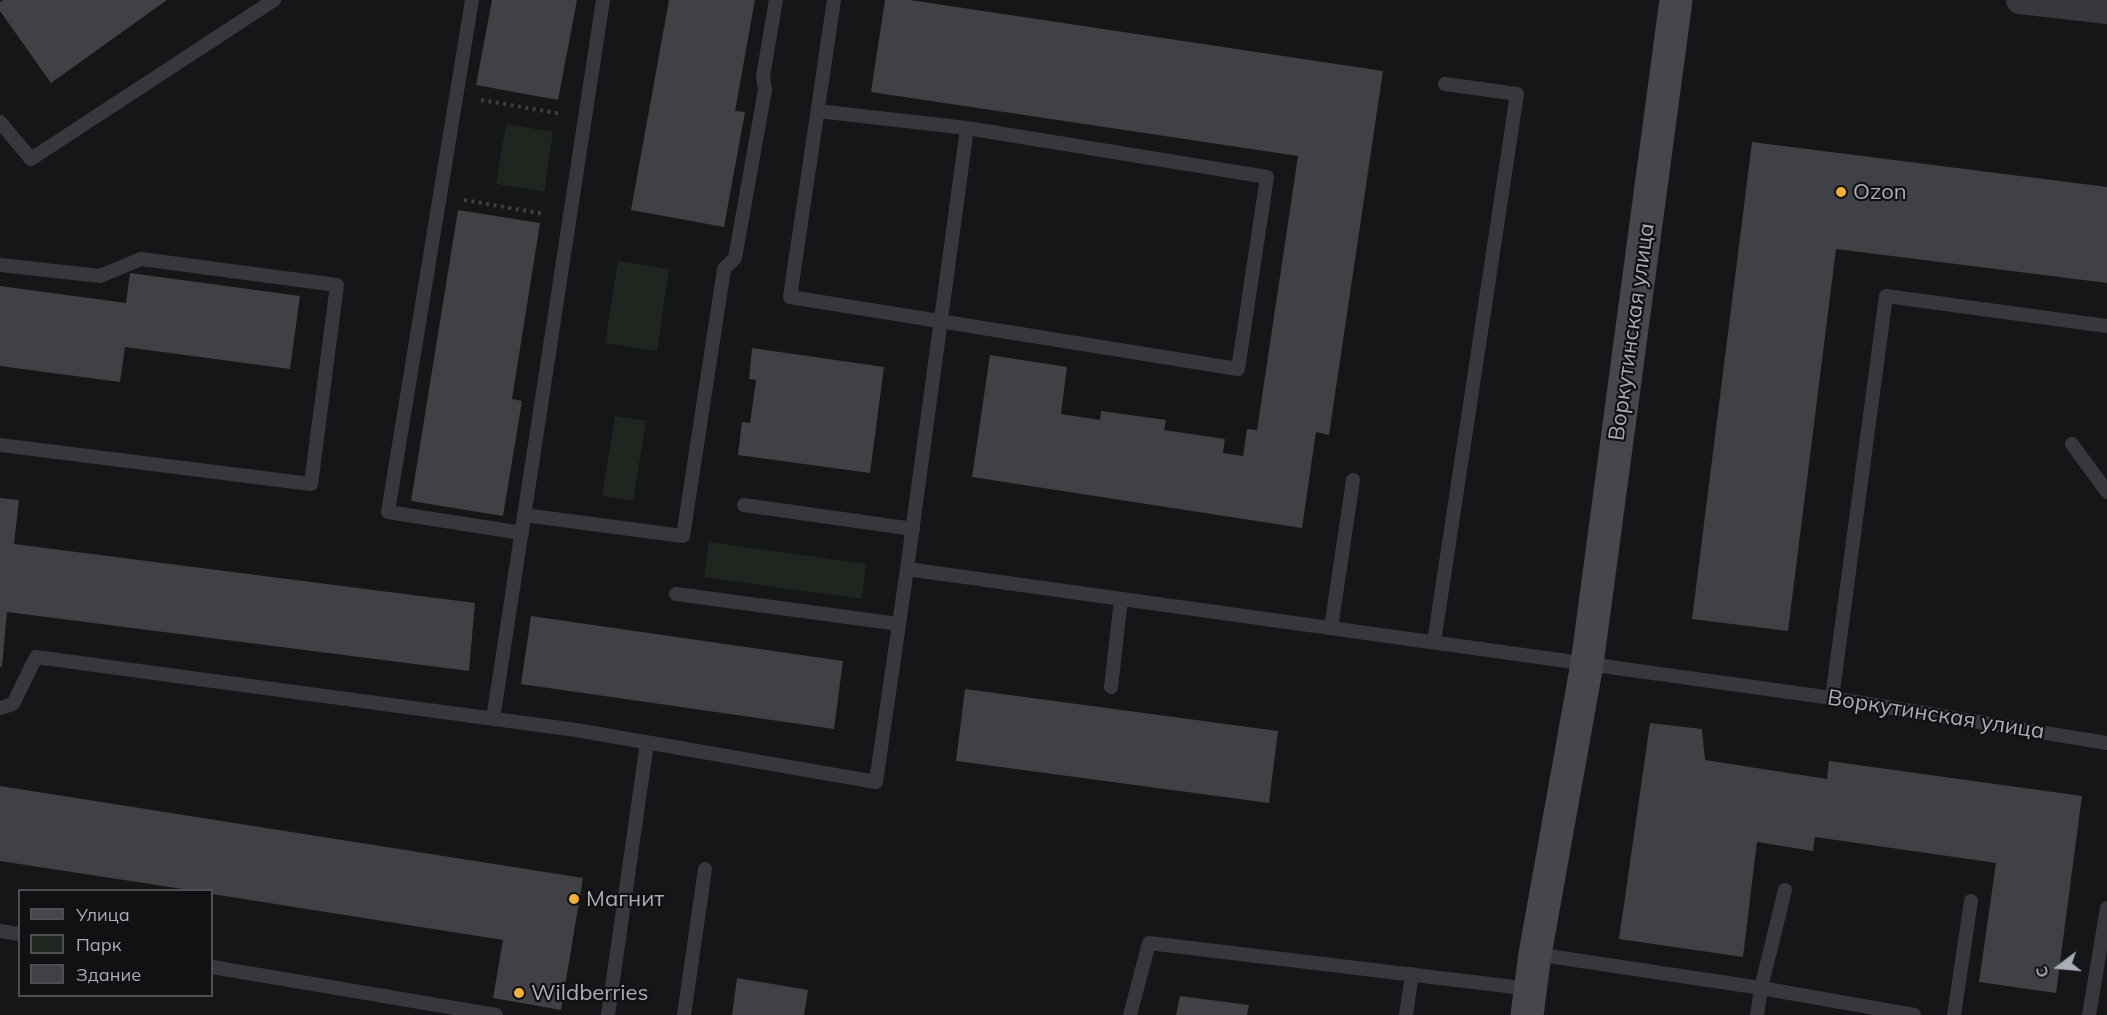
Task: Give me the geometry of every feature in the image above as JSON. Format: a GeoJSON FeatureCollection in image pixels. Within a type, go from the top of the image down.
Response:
{"type":"FeatureCollection","features":[{"type":"Feature","properties":{"kind":"street","name":"Воркутинская улица"},"geometry":{"type":"LineString","coordinates":[[1529,1002],[1535,954],[1587,664],[1676,0]]}},
{"type":"Feature","properties":{"kind":"street"},"geometry":{"type":"LineString","coordinates":[[2020,0],[2092,6]]}},
{"type":"Feature","properties":{"kind":"lane"},"geometry":{"type":"LineString","coordinates":[[0,122],[31,159],[274,0]]}},
{"type":"Feature","properties":{"kind":"lane"},"geometry":{"type":"LineString","coordinates":[[472,0],[388,512],[522,533]]}},
{"type":"Feature","properties":{"kind":"lane"},"geometry":{"type":"LineString","coordinates":[[493,719],[603,0]]}},
{"type":"Feature","properties":{"kind":"lane"},"geometry":{"type":"LineString","coordinates":[[524,515],[683,536],[724,269],[735,258],[765,90],[763,76],[776,0]]}},
{"type":"Feature","properties":{"kind":"lane"},"geometry":{"type":"LineString","coordinates":[[818,111],[967,128],[1267,177],[1238,369],[790,297],[834,0]]}},
{"type":"Feature","properties":{"kind":"lane"},"geometry":{"type":"LineString","coordinates":[[1434,642],[1516,94],[1445,84]]}},
{"type":"Feature","properties":{"kind":"lane"},"geometry":{"type":"LineString","coordinates":[[0,708],[13,704],[36,657],[576,730],[876,782],[967,128]]}},
{"type":"Feature","properties":{"kind":"lane"},"geometry":{"type":"LineString","coordinates":[[0,265],[100,276],[141,259],[337,285],[311,484],[0,445]]}},
{"type":"Feature","properties":{"kind":"lane"},"geometry":{"type":"LineString","coordinates":[[1832,698],[1886,296],[2107,326]]}},
{"type":"Feature","properties":{"kind":"lane"},"geometry":{"type":"LineString","coordinates":[[2072,444],[2107,492]]}},
{"type":"Feature","properties":{"kind":"lane"},"geometry":{"type":"LineString","coordinates":[[1331,628],[1353,480]]}},
{"type":"Feature","properties":{"kind":"lane"},"geometry":{"type":"LineString","coordinates":[[744,506],[913,529]]}},
{"type":"Feature","properties":{"kind":"lane"},"geometry":{"type":"LineString","coordinates":[[907,569],[1587,664]]}},
{"type":"Feature","properties":{"kind":"lane"},"geometry":{"type":"LineString","coordinates":[[676,594],[899,624]]}},
{"type":"Feature","properties":{"kind":"lane"},"geometry":{"type":"LineString","coordinates":[[1111,687],[1121,599]]}},
{"type":"Feature","properties":{"kind":"lane","name":"Воркутинская улица"},"geometry":{"type":"LineString","coordinates":[[1587,664],[1832,698],[2107,743]]}},
{"type":"Feature","properties":{"kind":"lane"},"geometry":{"type":"LineString","coordinates":[[608,1015],[647,743]]}},
{"type":"Feature","properties":{"kind":"lane"},"geometry":{"type":"LineString","coordinates":[[684,1015],[705,869]]}},
{"type":"Feature","properties":{"kind":"lane"},"geometry":{"type":"LineString","coordinates":[[1757,1015],[1761,988],[1785,890]]}},
{"type":"Feature","properties":{"kind":"lane"},"geometry":{"type":"LineString","coordinates":[[1954,1015],[1971,901]]}},
{"type":"Feature","properties":{"kind":"lane"},"geometry":{"type":"LineString","coordinates":[[2089,1015],[2107,908]]}},
{"type":"Feature","properties":{"kind":"lane"},"geometry":{"type":"LineString","coordinates":[[0,931],[18,934]]}},
{"type":"Feature","properties":{"kind":"lane"},"geometry":{"type":"LineString","coordinates":[[1130,1015],[1149,943],[1412,974],[1529,1002]]}},
{"type":"Feature","properties":{"kind":"lane"},"geometry":{"type":"LineString","coordinates":[[1535,954],[1761,988],[1914,1015]]}},
{"type":"Feature","properties":{"kind":"lane"},"geometry":{"type":"LineString","coordinates":[[213,968],[496,1015]]}},
{"type":"Feature","properties":{"kind":"lane"},"geometry":{"type":"LineString","coordinates":[[1406,1015],[1412,974]]}},
{"type":"Feature","properties":{"kind":"path"},"geometry":{"type":"LineString","coordinates":[[456,96],[585,117]]}},
{"type":"Feature","properties":{"kind":"path"},"geometry":{"type":"LineString","coordinates":[[439,196],[570,218]]}},
{"type":"Feature","properties":{"kind":"green space"},"geometry":{"type":"Polygon","coordinates":[[[506,124],[553,132],[544,192],[496,184],[506,124]]]}},
{"type":"Feature","properties":{"kind":"green space"},"geometry":{"type":"Polygon","coordinates":[[[618,261],[669,269],[657,351],[605,343],[618,261]]]}},
{"type":"Feature","properties":{"kind":"green space"},"geometry":{"type":"Polygon","coordinates":[[[615,416],[646,421],[633,501],[602,496],[615,416]]]}},
{"type":"Feature","properties":{"kind":"green space"},"geometry":{"type":"Polygon","coordinates":[[[709,542],[866,564],[862,599],[704,577],[709,542]]]}},
{"type":"Feature","properties":{"kind":"building"},"geometry":{"type":"Polygon","coordinates":[[[3,0],[167,0],[51,83],[0,11],[0,2],[3,0]]]}},
{"type":"Feature","properties":{"kind":"building"},"geometry":{"type":"Polygon","coordinates":[[[492,0],[577,0],[558,100],[476,85],[492,0]]]}},
{"type":"Feature","properties":{"kind":"building"},"geometry":{"type":"Polygon","coordinates":[[[669,0],[755,0],[735,111],[745,112],[724,227],[631,210],[669,0]]]}},
{"type":"Feature","properties":{"kind":"building"},"geometry":{"type":"Polygon","coordinates":[[[885,0],[910,0],[1383,71],[1329,435],[1316,432],[1302,528],[972,477],[990,355],[1067,367],[1061,414],[1100,420],[1101,411],[1166,420],[1164,430],[1225,439],[1223,453],[1243,456],[1247,429],[1257,430],[1298,156],[871,92],[885,0]]]}},
{"type":"Feature","properties":{"kind":"building"},"geometry":{"type":"Polygon","coordinates":[[[1752,142],[2107,187],[2107,283],[1836,249],[1788,631],[1692,619],[1752,142]]]}},
{"type":"Feature","properties":{"kind":"building"},"geometry":{"type":"Polygon","coordinates":[[[458,210],[540,223],[512,399],[522,401],[503,516],[411,501],[458,210]]]}},
{"type":"Feature","properties":{"kind":"building"},"geometry":{"type":"Polygon","coordinates":[[[130,273],[300,296],[290,369],[125,347],[120,382],[0,366],[0,286],[126,303],[130,273]]]}},
{"type":"Feature","properties":{"kind":"building"},"geometry":{"type":"Polygon","coordinates":[[[752,348],[884,367],[870,473],[738,455],[742,422],[750,423],[756,380],[749,379],[752,348]]]}},
{"type":"Feature","properties":{"kind":"building"},"geometry":{"type":"Polygon","coordinates":[[[0,498],[19,500],[14,544],[475,603],[469,671],[7,612],[2,667],[0,666],[0,498]]]}},
{"type":"Feature","properties":{"kind":"building"},"geometry":{"type":"Polygon","coordinates":[[[531,616],[843,661],[834,729],[521,684],[531,616]]]}},
{"type":"Feature","properties":{"kind":"building"},"geometry":{"type":"Polygon","coordinates":[[[965,689],[1278,731],[1269,803],[956,761],[965,689]]]}},
{"type":"Feature","properties":{"kind":"building"},"geometry":{"type":"Polygon","coordinates":[[[1650,723],[1702,729],[1705,760],[1827,779],[1829,761],[2082,796],[2056,993],[1979,982],[1996,863],[1815,837],[1813,851],[1757,842],[1743,957],[1619,939],[1650,723]]]}},
{"type":"Feature","properties":{"kind":"building"},"geometry":{"type":"Polygon","coordinates":[[[0,786],[583,878],[561,1010],[493,998],[503,940],[213,894],[213,889],[182,889],[0,861],[0,786]]]}},
{"type":"Feature","properties":{"kind":"building"},"geometry":{"type":"Polygon","coordinates":[[[737,978],[808,990],[804,1015],[732,1015],[737,978]]]}},
{"type":"Feature","properties":{"kind":"building"},"geometry":{"type":"Polygon","coordinates":[[[1180,996],[1249,1005],[1247,1015],[1176,1015],[1180,996]]]}},
{"type":"Feature","properties":{"kind":"place","name":"Ozon"},"geometry":{"type":"Point","coordinates":[1841,192]}},
{"type":"Feature","properties":{"kind":"place","name":"Магнит"},"geometry":{"type":"Point","coordinates":[574,899]}},
{"type":"Feature","properties":{"kind":"place","name":"Wildberries"},"geometry":{"type":"Point","coordinates":[519,993]}}]}
